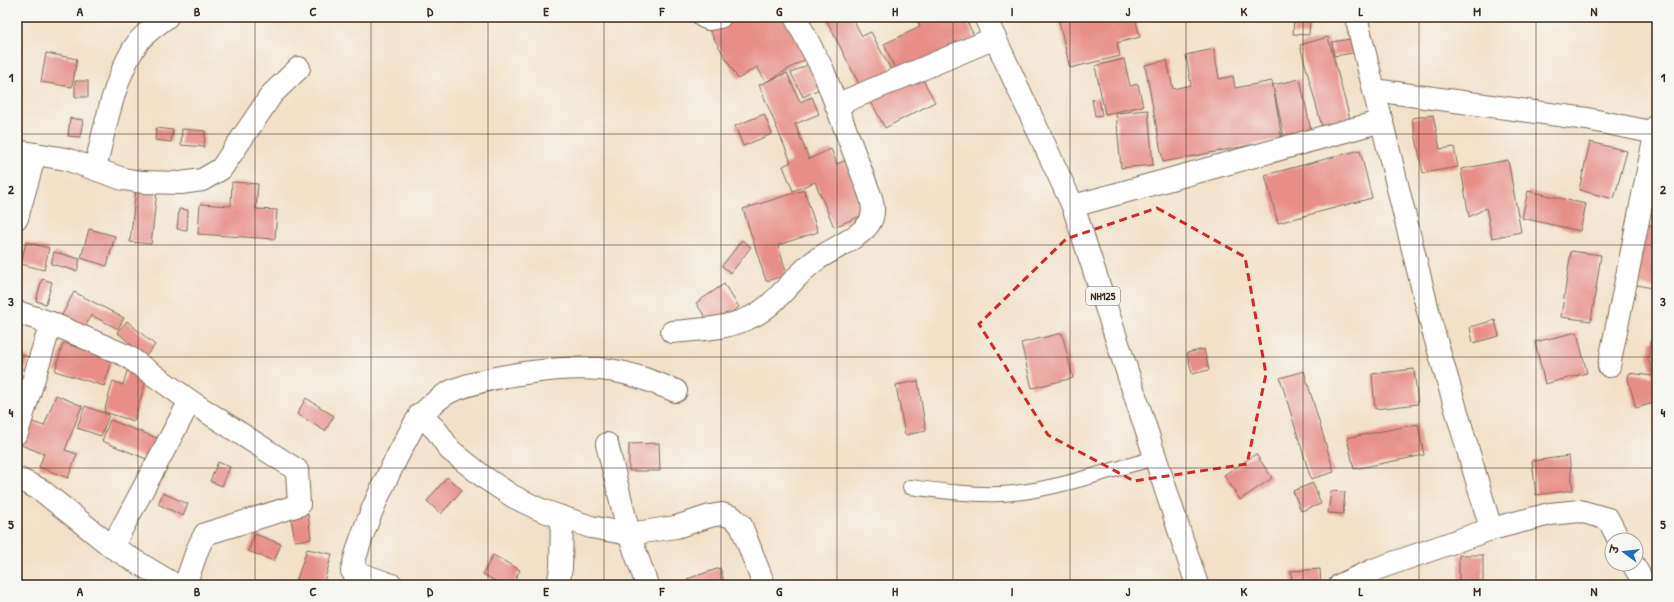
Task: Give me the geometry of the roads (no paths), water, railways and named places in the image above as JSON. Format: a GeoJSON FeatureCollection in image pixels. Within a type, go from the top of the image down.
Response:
{"type":"FeatureCollection","features":[{"type":"Feature","properties":{"kind":"main road"},"geometry":{"type":"LineString","coordinates":[[95,168],[120,78],[129,56],[140,39],[167,17]]}},
{"type":"Feature","properties":{"kind":"main road"},"geometry":{"type":"LineString","coordinates":[[704,17],[709,19],[720,17]]}},
{"type":"Feature","properties":{"kind":"main road"},"geometry":{"type":"LineString","coordinates":[[672,332],[711,329],[750,318],[777,299],[814,261],[863,231],[870,222],[874,208],[870,195],[823,70],[796,17]]}},
{"type":"Feature","properties":{"kind":"main road","name":"NH125"},"geometry":{"type":"LineString","coordinates":[[985,17],[1073,206],[1197,585]]}},
{"type":"Feature","properties":{"kind":"main road"},"geometry":{"type":"LineString","coordinates":[[1356,17],[1432,327],[1492,529]]}},
{"type":"Feature","properties":{"kind":"main road"},"geometry":{"type":"LineString","coordinates":[[836,105],[995,38]]}},
{"type":"Feature","properties":{"kind":"main road"},"geometry":{"type":"LineString","coordinates":[[17,218],[26,153],[66,159],[123,178],[142,182],[181,183],[202,180],[221,169],[272,94],[299,68]]}},
{"type":"Feature","properties":{"kind":"main road"},"geometry":{"type":"LineString","coordinates":[[1374,90],[1656,129],[1648,212],[1609,366]]}},
{"type":"Feature","properties":{"kind":"main road"},"geometry":{"type":"LineString","coordinates":[[1073,206],[1382,121]]}},
{"type":"Feature","properties":{"kind":"main road"},"geometry":{"type":"LineString","coordinates":[[17,312],[51,323],[127,356],[190,401],[297,470],[299,504],[205,534],[198,548],[185,585]]}},
{"type":"Feature","properties":{"kind":"main road"},"geometry":{"type":"LineString","coordinates":[[17,433],[51,323]]}},
{"type":"Feature","properties":{"kind":"main road"},"geometry":{"type":"LineString","coordinates":[[392,585],[352,571],[357,548],[405,441],[420,414],[452,390],[494,378],[568,368],[601,369],[631,374],[676,392]]}},
{"type":"Feature","properties":{"kind":"main road"},"geometry":{"type":"LineString","coordinates":[[112,547],[190,401]]}},
{"type":"Feature","properties":{"kind":"main road"},"geometry":{"type":"LineString","coordinates":[[420,414],[437,431],[450,450],[485,478],[514,497],[541,510],[562,517],[591,526],[629,534],[676,527],[710,516],[722,514],[732,517],[741,525],[764,585]]}},
{"type":"Feature","properties":{"kind":"main road"},"geometry":{"type":"LineString","coordinates":[[607,444],[629,534],[647,585]]}},
{"type":"Feature","properties":{"kind":"main road"},"geometry":{"type":"LineString","coordinates":[[17,478],[42,490],[112,547],[175,585]]}},
{"type":"Feature","properties":{"kind":"main road"},"geometry":{"type":"LineString","coordinates":[[1340,585],[1376,569],[1492,529],[1550,514],[1580,511],[1608,519],[1615,532]]}},
{"type":"Feature","properties":{"kind":"main road"},"geometry":{"type":"LineString","coordinates":[[558,585],[561,568],[562,517]]}},
{"type":"Feature","properties":{"kind":"main road"},"geometry":{"type":"LineString","coordinates":[[1638,572],[1645,585]]}},
{"type":"Feature","properties":{"kind":"lane"},"geometry":{"type":"LineString","coordinates":[[910,487],[958,494],[1010,493],[1038,489],[1156,458]]}}]}
